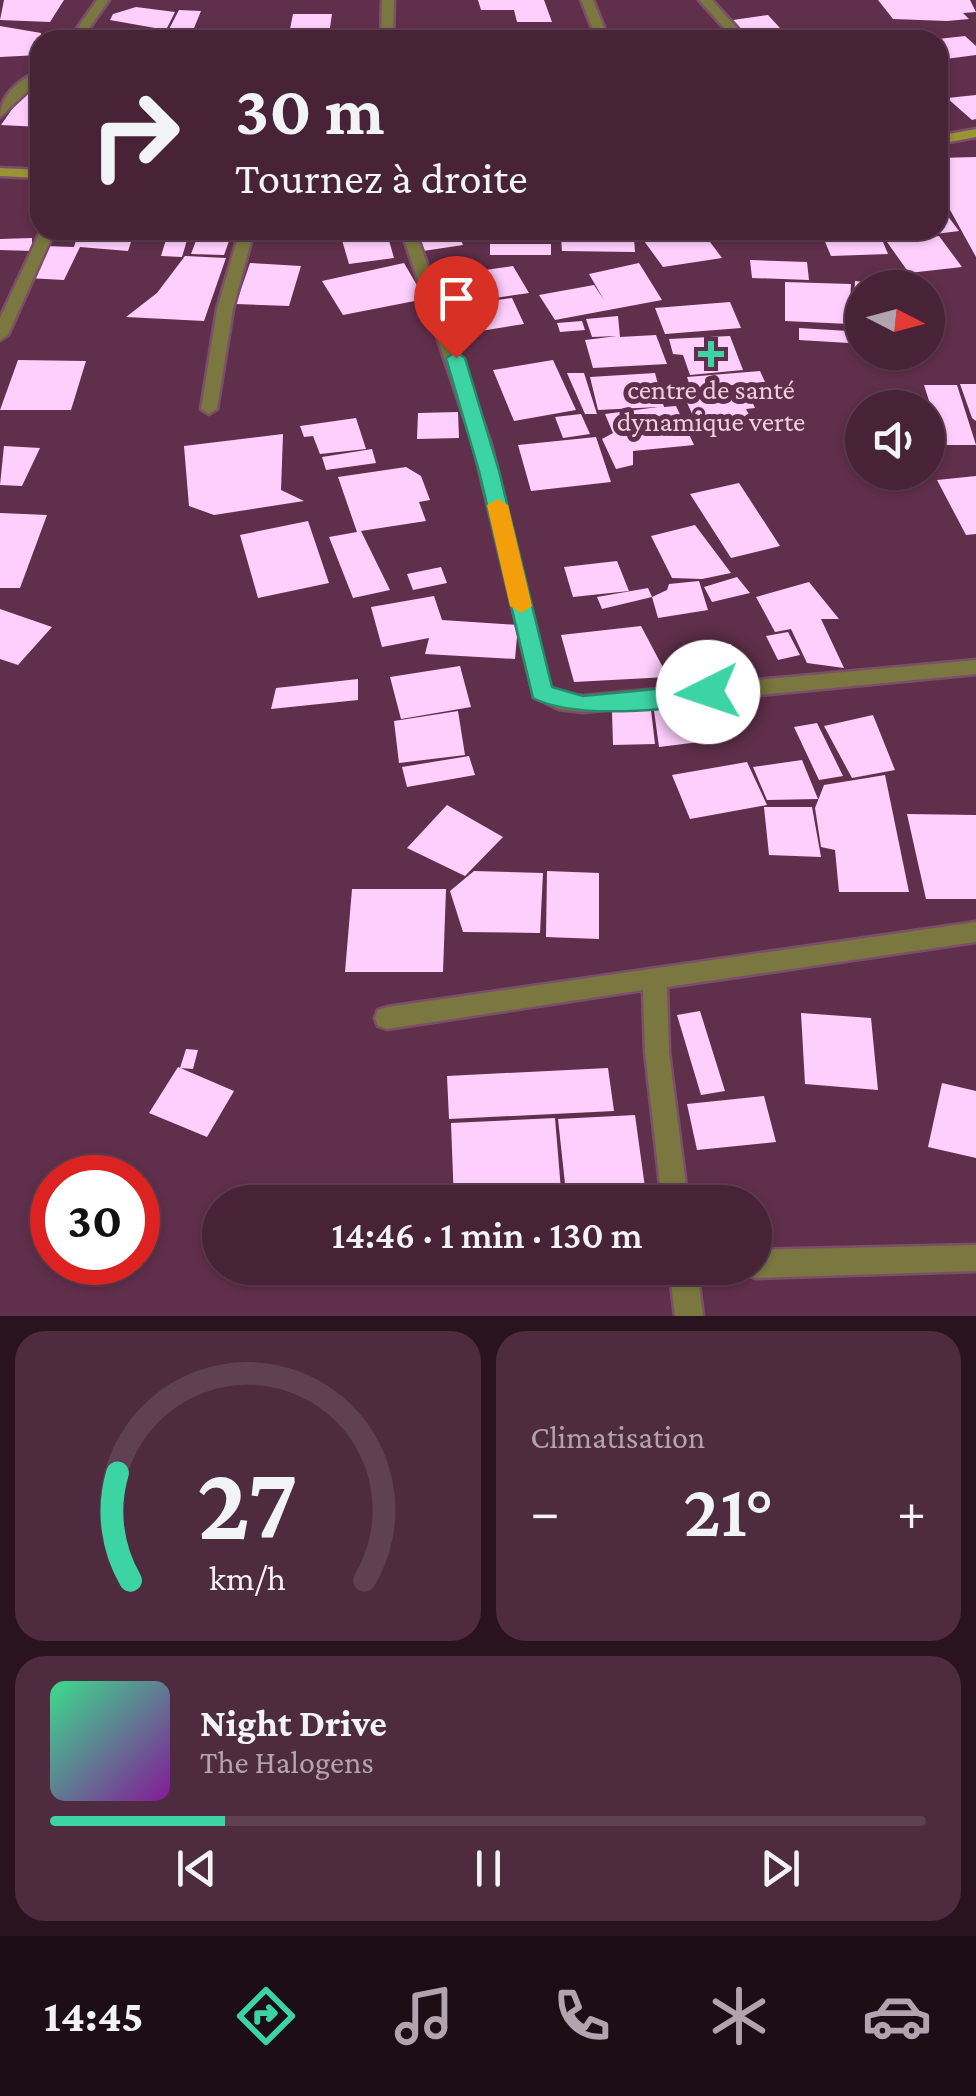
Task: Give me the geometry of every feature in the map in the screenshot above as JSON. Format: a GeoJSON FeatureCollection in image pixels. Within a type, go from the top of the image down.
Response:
{"type":"FeatureCollection","features":[{"type":"Feature","properties":{"kind":"main road"},"geometry":{"type":"LineString","coordinates":[[948,138],[976,133]]}},
{"type":"Feature","properties":{"kind":"main road"},"geometry":{"type":"LineString","coordinates":[[0,172],[30,174]]}},
{"type":"Feature","properties":{"kind":"street"},"geometry":{"type":"LineString","coordinates":[[82,30],[103,0]]}},
{"type":"Feature","properties":{"kind":"street"},"geometry":{"type":"LineString","coordinates":[[387,30],[388,0]]}},
{"type":"Feature","properties":{"kind":"street"},"geometry":{"type":"LineString","coordinates":[[587,0],[600,30]]}},
{"type":"Feature","properties":{"kind":"street"},"geometry":{"type":"LineString","coordinates":[[704,0],[732,30]]}},
{"type":"Feature","properties":{"kind":"street"},"geometry":{"type":"LineString","coordinates":[[0,112],[30,84]]}},
{"type":"Feature","properties":{"kind":"street"},"geometry":{"type":"LineString","coordinates":[[0,335],[43,240]]}},
{"type":"Feature","properties":{"kind":"street"},"geometry":{"type":"LineString","coordinates":[[209,409],[225,309],[244,240]]}},
{"type":"Feature","properties":{"kind":"street"},"geometry":{"type":"LineString","coordinates":[[411,240],[482,444],[541,692],[559,701],[583,704],[976,666]]}},
{"type":"Feature","properties":{"kind":"street"},"geometry":{"type":"LineString","coordinates":[[387,1018],[976,932]]}},
{"type":"Feature","properties":{"kind":"street"},"geometry":{"type":"LineString","coordinates":[[656,978],[656,1052],[673,1185]]}},
{"type":"Feature","properties":{"kind":"street"},"geometry":{"type":"LineString","coordinates":[[772,1264],[976,1258]]}},
{"type":"Feature","properties":{"kind":"street"},"geometry":{"type":"LineString","coordinates":[[685,1285],[690,1316]]}},
{"type":"Feature","properties":{"kind":"building"},"geometry":{"type":"Polygon","coordinates":[[[4,0],[64,0],[50,22],[0,20],[4,0]]]}},
{"type":"Feature","properties":{"kind":"building"},"geometry":{"type":"Polygon","coordinates":[[[478,0],[544,0],[552,22],[517,22],[514,10],[481,10],[478,0]]]}},
{"type":"Feature","properties":{"kind":"building"},"geometry":{"type":"Polygon","coordinates":[[[878,0],[970,0],[976,12],[963,13],[969,19],[947,21],[893,19],[878,0]]]}},
{"type":"Feature","properties":{"kind":"building"},"geometry":{"type":"Polygon","coordinates":[[[136,7],[175,12],[166,30],[110,20],[113,14],[136,7]]]}},
{"type":"Feature","properties":{"kind":"building"},"geometry":{"type":"Polygon","coordinates":[[[179,10],[201,11],[193,30],[169,30],[179,10]]]}},
{"type":"Feature","properties":{"kind":"building"},"geometry":{"type":"Polygon","coordinates":[[[293,14],[332,14],[330,30],[290,30],[293,14]]]}},
{"type":"Feature","properties":{"kind":"building"},"geometry":{"type":"Polygon","coordinates":[[[768,15],[782,30],[742,30],[733,20],[768,15]]]}},
{"type":"Feature","properties":{"kind":"building"},"geometry":{"type":"Polygon","coordinates":[[[0,26],[30,31],[30,56],[0,57],[0,26]]]}},
{"type":"Feature","properties":{"kind":"building"},"geometry":{"type":"Polygon","coordinates":[[[965,36],[976,46],[976,55],[948,59],[948,38],[965,36]]]}},
{"type":"Feature","properties":{"kind":"building"},"geometry":{"type":"Polygon","coordinates":[[[24,92],[30,92],[30,126],[1,125],[24,92]]]}},
{"type":"Feature","properties":{"kind":"building"},"geometry":{"type":"Polygon","coordinates":[[[976,95],[976,119],[972,120],[948,98],[976,95]]]}},
{"type":"Feature","properties":{"kind":"building"},"geometry":{"type":"Polygon","coordinates":[[[976,157],[976,257],[948,206],[948,158],[976,157]]]}},
{"type":"Feature","properties":{"kind":"building"},"geometry":{"type":"Polygon","coordinates":[[[948,216],[959,231],[948,232],[948,216]]]}},
{"type":"Feature","properties":{"kind":"building"},"geometry":{"type":"Polygon","coordinates":[[[30,238],[32,251],[0,250],[0,239],[30,238]]]}},
{"type":"Feature","properties":{"kind":"building"},"geometry":{"type":"Polygon","coordinates":[[[76,240],[132,240],[128,251],[80,247],[64,280],[27,278],[44,246],[74,247],[76,240]]]}},
{"type":"Feature","properties":{"kind":"building"},"geometry":{"type":"Polygon","coordinates":[[[166,240],[187,240],[182,257],[161,256],[166,240]]]}},
{"type":"Feature","properties":{"kind":"building"},"geometry":{"type":"Polygon","coordinates":[[[196,240],[229,240],[224,255],[191,254],[196,240]]]}},
{"type":"Feature","properties":{"kind":"building"},"geometry":{"type":"Polygon","coordinates":[[[342,240],[389,240],[394,258],[349,264],[342,240]]]}},
{"type":"Feature","properties":{"kind":"building"},"geometry":{"type":"Polygon","coordinates":[[[419,240],[461,240],[463,245],[423,251],[419,240]]]}},
{"type":"Feature","properties":{"kind":"building"},"geometry":{"type":"Polygon","coordinates":[[[464,240],[527,241],[465,242],[464,240]]]}},
{"type":"Feature","properties":{"kind":"building"},"geometry":{"type":"Polygon","coordinates":[[[561,240],[634,240],[635,252],[562,251],[561,240]]]}},
{"type":"Feature","properties":{"kind":"building"},"geometry":{"type":"Polygon","coordinates":[[[643,240],[708,240],[722,258],[663,267],[643,240]]]}},
{"type":"Feature","properties":{"kind":"building"},"geometry":{"type":"Polygon","coordinates":[[[824,240],[882,240],[888,254],[831,256],[824,240]]]}},
{"type":"Feature","properties":{"kind":"building"},"geometry":{"type":"Polygon","coordinates":[[[942,240],[962,267],[936,270],[907,270],[887,242],[942,240]]]}},
{"type":"Feature","properties":{"kind":"building"},"geometry":{"type":"Polygon","coordinates":[[[490,244],[551,244],[551,255],[490,255],[490,244]]]}},
{"type":"Feature","properties":{"kind":"building"},"geometry":{"type":"Polygon","coordinates":[[[185,256],[226,258],[204,321],[126,317],[157,293],[185,256]]]}},
{"type":"Feature","properties":{"kind":"building"},"geometry":{"type":"Polygon","coordinates":[[[750,260],[807,262],[809,280],[752,278],[750,260]]]}},
{"type":"Feature","properties":{"kind":"building"},"geometry":{"type":"Polygon","coordinates":[[[250,263],[301,266],[289,306],[236,304],[250,263]]]}},
{"type":"Feature","properties":{"kind":"building"},"geometry":{"type":"Polygon","coordinates":[[[404,263],[425,299],[343,315],[322,281],[404,263]]]}},
{"type":"Feature","properties":{"kind":"building"},"geometry":{"type":"Polygon","coordinates":[[[639,263],[662,300],[555,320],[539,295],[594,285],[604,300],[589,274],[639,263]]]}},
{"type":"Feature","properties":{"kind":"building"},"geometry":{"type":"Polygon","coordinates":[[[513,266],[529,293],[448,305],[435,277],[513,266]]]}},
{"type":"Feature","properties":{"kind":"building"},"geometry":{"type":"Polygon","coordinates":[[[785,282],[845,284],[845,324],[785,321],[785,282]]]}},
{"type":"Feature","properties":{"kind":"building"},"geometry":{"type":"Polygon","coordinates":[[[512,298],[524,324],[468,333],[460,318],[466,304],[512,298]]]}},
{"type":"Feature","properties":{"kind":"building"},"geometry":{"type":"Polygon","coordinates":[[[730,302],[741,328],[665,334],[655,308],[730,302]]]}},
{"type":"Feature","properties":{"kind":"building"},"geometry":{"type":"Polygon","coordinates":[[[618,316],[620,337],[656,335],[667,364],[593,368],[585,340],[617,336],[592,337],[586,319],[618,316]]]}},
{"type":"Feature","properties":{"kind":"building"},"geometry":{"type":"Polygon","coordinates":[[[582,321],[585,330],[560,332],[557,323],[582,321]]]}},
{"type":"Feature","properties":{"kind":"building"},"geometry":{"type":"Polygon","coordinates":[[[799,328],[845,331],[845,343],[799,340],[799,328]]]}},
{"type":"Feature","properties":{"kind":"building"},"geometry":{"type":"Polygon","coordinates":[[[730,336],[743,370],[690,375],[683,355],[673,354],[669,339],[730,336]]]}},
{"type":"Feature","properties":{"kind":"building"},"geometry":{"type":"Polygon","coordinates":[[[18,360],[86,361],[71,410],[0,410],[18,360]]]}},
{"type":"Feature","properties":{"kind":"building"},"geometry":{"type":"Polygon","coordinates":[[[553,360],[576,410],[514,421],[493,370],[553,360]]]}},
{"type":"Feature","properties":{"kind":"building"},"geometry":{"type":"Polygon","coordinates":[[[760,371],[765,382],[691,389],[687,377],[760,371]]]}},
{"type":"Feature","properties":{"kind":"building"},"geometry":{"type":"Polygon","coordinates":[[[567,373],[584,373],[597,414],[585,414],[567,373]]]}},
{"type":"Feature","properties":{"kind":"building"},"geometry":{"type":"Polygon","coordinates":[[[655,373],[664,407],[676,406],[694,445],[633,451],[633,465],[616,469],[602,439],[613,433],[605,414],[658,407],[598,410],[590,377],[655,373]]]}},
{"type":"Feature","properties":{"kind":"building"},"geometry":{"type":"Polygon","coordinates":[[[960,384],[976,384],[976,421],[972,418],[960,384]]]}},
{"type":"Feature","properties":{"kind":"building"},"geometry":{"type":"Polygon","coordinates":[[[924,385],[957,385],[976,445],[945,445],[945,390],[926,390],[924,385]]]}},
{"type":"Feature","properties":{"kind":"building"},"geometry":{"type":"Polygon","coordinates":[[[735,387],[741,398],[750,397],[755,408],[746,409],[754,424],[700,431],[683,394],[735,387]]]}},
{"type":"Feature","properties":{"kind":"building"},"geometry":{"type":"Polygon","coordinates":[[[458,412],[459,438],[417,439],[418,413],[458,412]]]}},
{"type":"Feature","properties":{"kind":"building"},"geometry":{"type":"Polygon","coordinates":[[[581,414],[590,434],[563,438],[555,417],[581,414]]]}},
{"type":"Feature","properties":{"kind":"building"},"geometry":{"type":"Polygon","coordinates":[[[356,418],[366,449],[320,454],[313,436],[304,437],[300,426],[356,418]]]}},
{"type":"Feature","properties":{"kind":"building"},"geometry":{"type":"Polygon","coordinates":[[[283,434],[281,490],[304,501],[214,515],[189,506],[184,446],[283,434]]]}},
{"type":"Feature","properties":{"kind":"building"},"geometry":{"type":"Polygon","coordinates":[[[596,437],[611,482],[531,491],[518,445],[596,437]]]}},
{"type":"Feature","properties":{"kind":"building"},"geometry":{"type":"Polygon","coordinates":[[[4,446],[40,448],[22,486],[0,485],[4,446]]]}},
{"type":"Feature","properties":{"kind":"building"},"geometry":{"type":"Polygon","coordinates":[[[372,449],[376,463],[326,470],[322,457],[372,449]]]}},
{"type":"Feature","properties":{"kind":"building"},"geometry":{"type":"Polygon","coordinates":[[[406,467],[421,476],[430,500],[419,502],[426,521],[361,531],[390,590],[353,598],[329,537],[357,532],[338,477],[406,467]]]}},
{"type":"Feature","properties":{"kind":"building"},"geometry":{"type":"Polygon","coordinates":[[[976,476],[976,534],[966,535],[942,490],[945,479],[976,476]]]}},
{"type":"Feature","properties":{"kind":"building"},"geometry":{"type":"Polygon","coordinates":[[[739,483],[780,546],[731,558],[690,494],[739,483]]]}},
{"type":"Feature","properties":{"kind":"building"},"geometry":{"type":"Polygon","coordinates":[[[0,513],[47,515],[20,588],[0,588],[0,513]]]}},
{"type":"Feature","properties":{"kind":"building"},"geometry":{"type":"Polygon","coordinates":[[[308,521],[329,583],[258,598],[240,535],[308,521]]]}},
{"type":"Feature","properties":{"kind":"building"},"geometry":{"type":"Polygon","coordinates":[[[695,525],[731,573],[702,579],[672,578],[651,536],[695,525]]]}},
{"type":"Feature","properties":{"kind":"building"},"geometry":{"type":"Polygon","coordinates":[[[617,561],[629,591],[573,597],[564,567],[617,561]]]}},
{"type":"Feature","properties":{"kind":"building"},"geometry":{"type":"Polygon","coordinates":[[[441,567],[447,583],[413,590],[407,574],[441,567]]]}},
{"type":"Feature","properties":{"kind":"building"},"geometry":{"type":"Polygon","coordinates":[[[737,577],[750,593],[712,602],[704,587],[737,577]]]}},
{"type":"Feature","properties":{"kind":"building"},"geometry":{"type":"Polygon","coordinates":[[[699,581],[708,610],[658,618],[652,597],[667,590],[669,584],[699,581]]]}},
{"type":"Feature","properties":{"kind":"building"},"geometry":{"type":"Polygon","coordinates":[[[809,582],[839,619],[821,619],[844,668],[807,663],[791,629],[775,632],[756,597],[809,582]]]}},
{"type":"Feature","properties":{"kind":"building"},"geometry":{"type":"Polygon","coordinates":[[[648,588],[652,597],[602,609],[597,597],[648,588]]]}},
{"type":"Feature","properties":{"kind":"building"},"geometry":{"type":"Polygon","coordinates":[[[434,596],[442,620],[518,625],[515,659],[425,654],[429,638],[382,647],[371,607],[434,596]]]}},
{"type":"Feature","properties":{"kind":"building"},"geometry":{"type":"Polygon","coordinates":[[[0,609],[52,627],[18,665],[0,659],[0,609]]]}},
{"type":"Feature","properties":{"kind":"building"},"geometry":{"type":"Polygon","coordinates":[[[641,626],[668,677],[574,682],[561,635],[641,626]]]}},
{"type":"Feature","properties":{"kind":"building"},"geometry":{"type":"Polygon","coordinates":[[[788,632],[800,655],[778,660],[766,636],[788,632]]]}},
{"type":"Feature","properties":{"kind":"building"},"geometry":{"type":"Polygon","coordinates":[[[731,644],[751,681],[707,678],[698,650],[731,644]]]}},
{"type":"Feature","properties":{"kind":"building"},"geometry":{"type":"Polygon","coordinates":[[[460,666],[471,707],[401,719],[390,677],[460,666]]]}},
{"type":"Feature","properties":{"kind":"building"},"geometry":{"type":"Polygon","coordinates":[[[358,679],[358,700],[271,709],[276,688],[358,679]]]}},
{"type":"Feature","properties":{"kind":"building"},"geometry":{"type":"Polygon","coordinates":[[[703,698],[716,740],[659,747],[653,703],[703,698]]]}},
{"type":"Feature","properties":{"kind":"building"},"geometry":{"type":"Polygon","coordinates":[[[651,710],[655,744],[613,745],[612,712],[651,710]]]}},
{"type":"Feature","properties":{"kind":"building"},"geometry":{"type":"Polygon","coordinates":[[[458,711],[465,755],[399,763],[394,721],[458,711]]]}},
{"type":"Feature","properties":{"kind":"building"},"geometry":{"type":"Polygon","coordinates":[[[873,715],[895,770],[852,778],[824,726],[873,715]]]}},
{"type":"Feature","properties":{"kind":"building"},"geometry":{"type":"Polygon","coordinates":[[[817,723],[843,776],[819,780],[794,727],[817,723]]]}},
{"type":"Feature","properties":{"kind":"building"},"geometry":{"type":"Polygon","coordinates":[[[469,756],[475,775],[407,787],[402,767],[469,756]]]}},
{"type":"Feature","properties":{"kind":"building"},"geometry":{"type":"Polygon","coordinates":[[[802,760],[818,799],[767,800],[753,767],[802,760]]]}},
{"type":"Feature","properties":{"kind":"building"},"geometry":{"type":"Polygon","coordinates":[[[747,762],[767,805],[690,819],[672,775],[747,762]]]}},
{"type":"Feature","properties":{"kind":"building"},"geometry":{"type":"Polygon","coordinates":[[[885,775],[909,892],[839,892],[835,850],[821,847],[815,808],[824,785],[885,775]]]}},
{"type":"Feature","properties":{"kind":"building"},"geometry":{"type":"Polygon","coordinates":[[[447,805],[503,837],[465,876],[407,848],[447,805]]]}},
{"type":"Feature","properties":{"kind":"building"},"geometry":{"type":"Polygon","coordinates":[[[764,807],[812,807],[821,857],[769,855],[764,807]]]}},
{"type":"Feature","properties":{"kind":"building"},"geometry":{"type":"Polygon","coordinates":[[[907,814],[976,815],[976,899],[926,899],[907,814]]]}},
{"type":"Feature","properties":{"kind":"building"},"geometry":{"type":"Polygon","coordinates":[[[474,871],[543,873],[540,933],[463,932],[450,891],[474,871]]]}},
{"type":"Feature","properties":{"kind":"building"},"geometry":{"type":"Polygon","coordinates":[[[547,871],[599,873],[599,939],[546,937],[547,871]]]}},
{"type":"Feature","properties":{"kind":"building"},"geometry":{"type":"Polygon","coordinates":[[[352,889],[446,889],[443,972],[345,972],[352,889]]]}},
{"type":"Feature","properties":{"kind":"building"},"geometry":{"type":"Polygon","coordinates":[[[700,1011],[725,1091],[701,1095],[677,1015],[700,1011]]]}},
{"type":"Feature","properties":{"kind":"building"},"geometry":{"type":"Polygon","coordinates":[[[801,1013],[871,1018],[878,1090],[805,1084],[801,1013]]]}},
{"type":"Feature","properties":{"kind":"building"},"geometry":{"type":"Polygon","coordinates":[[[186,1049],[198,1050],[193,1069],[180,1068],[186,1049]]]}},
{"type":"Feature","properties":{"kind":"building"},"geometry":{"type":"Polygon","coordinates":[[[178,1067],[234,1091],[207,1137],[149,1113],[178,1067]]]}},
{"type":"Feature","properties":{"kind":"building"},"geometry":{"type":"Polygon","coordinates":[[[608,1068],[614,1111],[449,1119],[447,1076],[608,1068]]]}},
{"type":"Feature","properties":{"kind":"building"},"geometry":{"type":"Polygon","coordinates":[[[942,1083],[976,1091],[976,1158],[928,1147],[942,1083]]]}},
{"type":"Feature","properties":{"kind":"building"},"geometry":{"type":"Polygon","coordinates":[[[764,1096],[776,1142],[697,1150],[687,1104],[764,1096]]]}},
{"type":"Feature","properties":{"kind":"building"},"geometry":{"type":"Polygon","coordinates":[[[635,1115],[645,1185],[565,1185],[558,1119],[635,1115]]]}},
{"type":"Feature","properties":{"kind":"building"},"geometry":{"type":"Polygon","coordinates":[[[555,1118],[561,1185],[453,1185],[451,1123],[555,1118]]]}},
{"type":"Feature","properties":{"kind":"slow traffic"},"geometry":{"type":"LineString","coordinates":[[498,505],[521,606]]}},
{"type":"Feature","properties":{"kind":"place","name":"centre de santé dynamique verte"},"geometry":{"type":"Point","coordinates":[711,354]}},
{"type":"Feature","properties":{"kind":"route"},"geometry":{"type":"LineString","coordinates":[[456,358],[503,526],[541,692],[559,701],[583,704],[708,692]]}}]}
